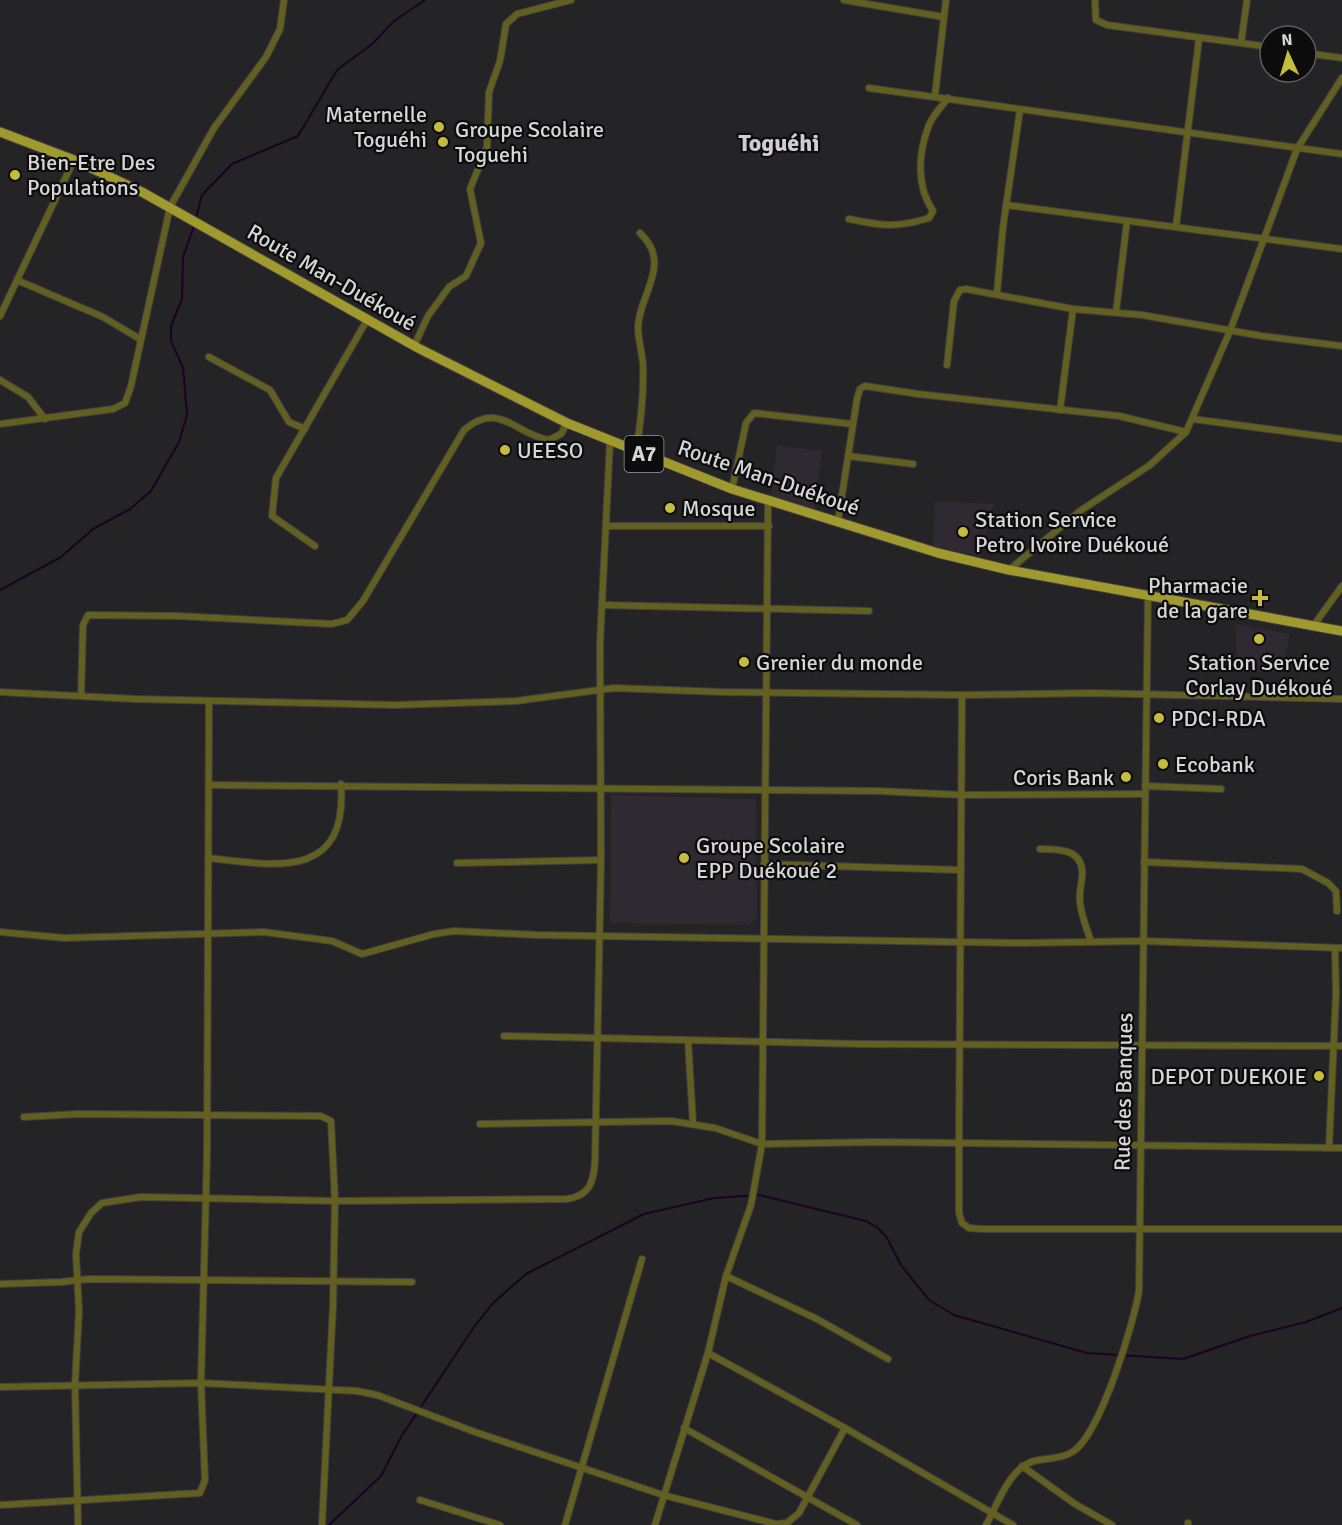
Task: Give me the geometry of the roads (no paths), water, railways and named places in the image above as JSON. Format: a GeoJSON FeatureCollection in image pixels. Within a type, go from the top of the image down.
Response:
{"type":"FeatureCollection","features":[{"type":"Feature","properties":{"kind":"main road","name":"Route Man-Duékoué"},"geometry":{"type":"LineString","coordinates":[[0,132],[74,160],[170,207],[414,346],[567,423],[732,489],[938,553],[1009,570],[1342,631]]}},
{"type":"Feature","properties":{"kind":"street"},"geometry":{"type":"LineString","coordinates":[[0,423],[45,419],[121,407],[131,386],[170,207],[214,128],[266,57],[280,28],[284,0]]}},
{"type":"Feature","properties":{"kind":"street"},"geometry":{"type":"LineString","coordinates":[[414,346],[429,316],[442,297],[449,288],[466,276],[481,243],[470,189],[488,147],[489,92],[500,61],[506,24],[518,14],[571,0]]}},
{"type":"Feature","properties":{"kind":"street"},"geometry":{"type":"LineString","coordinates":[[844,0],[944,16]]}},
{"type":"Feature","properties":{"kind":"street"},"geometry":{"type":"LineString","coordinates":[[935,95],[946,0]]}},
{"type":"Feature","properties":{"kind":"street"},"geometry":{"type":"LineString","coordinates":[[1095,0],[1096,20],[1107,25],[1258,45]]}},
{"type":"Feature","properties":{"kind":"street"},"geometry":{"type":"LineString","coordinates":[[1241,43],[1247,0]]}},
{"type":"Feature","properties":{"kind":"street"},"geometry":{"type":"LineString","coordinates":[[1176,227],[1199,39]]}},
{"type":"Feature","properties":{"kind":"street"},"geometry":{"type":"LineString","coordinates":[[1318,55],[1342,58]]}},
{"type":"Feature","properties":{"kind":"street"},"geometry":{"type":"LineString","coordinates":[[1009,570],[1080,511],[1150,465],[1186,432],[1230,331],[1297,149],[1342,78]]}},
{"type":"Feature","properties":{"kind":"street"},"geometry":{"type":"LineString","coordinates":[[869,88],[935,95],[1020,110],[1342,154]]}},
{"type":"Feature","properties":{"kind":"street"},"geometry":{"type":"LineString","coordinates":[[849,219],[890,227],[906,226],[929,218],[933,211],[925,199],[919,177],[923,149],[929,124],[948,98]]}},
{"type":"Feature","properties":{"kind":"street"},"geometry":{"type":"LineString","coordinates":[[997,293],[1006,205],[1020,110]]}},
{"type":"Feature","properties":{"kind":"street"},"geometry":{"type":"LineString","coordinates":[[0,316],[19,281],[74,160]]}},
{"type":"Feature","properties":{"kind":"street"},"geometry":{"type":"LineString","coordinates":[[1006,205],[1342,249]]}},
{"type":"Feature","properties":{"kind":"street"},"geometry":{"type":"LineString","coordinates":[[1116,312],[1127,221]]}},
{"type":"Feature","properties":{"kind":"street"},"geometry":{"type":"LineString","coordinates":[[636,451],[641,422],[643,378],[638,326],[653,279],[652,250],[648,240],[640,233]]}},
{"type":"Feature","properties":{"kind":"street"},"geometry":{"type":"LineString","coordinates":[[19,281],[103,317],[140,339]]}},
{"type":"Feature","properties":{"kind":"street"},"geometry":{"type":"LineString","coordinates":[[947,365],[956,293],[966,289],[1073,309],[1116,312],[1230,331],[1342,346]]}},
{"type":"Feature","properties":{"kind":"street"},"geometry":{"type":"LineString","coordinates":[[1060,410],[1073,309]]}},
{"type":"Feature","properties":{"kind":"street"},"geometry":{"type":"LineString","coordinates":[[315,546],[272,516],[276,478],[368,320]]}},
{"type":"Feature","properties":{"kind":"street"},"geometry":{"type":"LineString","coordinates":[[209,357],[270,390],[289,422],[305,429]]}},
{"type":"Feature","properties":{"kind":"street"},"geometry":{"type":"LineString","coordinates":[[0,380],[28,397],[45,419]]}},
{"type":"Feature","properties":{"kind":"street"},"geometry":{"type":"LineString","coordinates":[[838,521],[852,424],[859,393],[865,386],[1142,420],[1186,432]]}},
{"type":"Feature","properties":{"kind":"street"},"geometry":{"type":"LineString","coordinates":[[732,489],[746,423],[754,413],[852,424]]}},
{"type":"Feature","properties":{"kind":"street"},"geometry":{"type":"LineString","coordinates":[[81,696],[83,625],[88,615],[178,616],[316,623],[348,620],[363,601],[464,430],[474,422],[492,416],[549,440],[561,434],[567,423]]}},
{"type":"Feature","properties":{"kind":"street"},"geometry":{"type":"LineString","coordinates":[[1193,419],[1342,439]]}},
{"type":"Feature","properties":{"kind":"street"},"geometry":{"type":"LineString","coordinates":[[78,1525],[75,1384],[79,1329],[76,1254],[79,1232],[91,1213],[102,1203],[141,1197],[335,1201],[577,1197],[588,1190],[594,1175],[596,1123],[601,860],[599,688],[610,441]]}},
{"type":"Feature","properties":{"kind":"street"},"geometry":{"type":"LineString","coordinates":[[848,456],[913,464]]}},
{"type":"Feature","properties":{"kind":"street"},"geometry":{"type":"LineString","coordinates":[[655,1525],[708,1353],[726,1276],[751,1205],[762,1144],[768,502]]}},
{"type":"Feature","properties":{"kind":"street"},"geometry":{"type":"LineString","coordinates":[[607,526],[769,526]]}},
{"type":"Feature","properties":{"kind":"street"},"geometry":{"type":"LineString","coordinates":[[1314,625],[1342,586]]}},
{"type":"Feature","properties":{"kind":"street","name":"Rue des Banques"},"geometry":{"type":"LineString","coordinates":[[1022,1466],[1065,1456],[1085,1439],[1131,1327],[1139,1292],[1148,594]]}},
{"type":"Feature","properties":{"kind":"street"},"geometry":{"type":"LineString","coordinates":[[602,605],[869,611]]}},
{"type":"Feature","properties":{"kind":"street"},"geometry":{"type":"LineString","coordinates":[[0,692],[209,701],[395,705],[516,700],[599,688],[1342,699]]}},
{"type":"Feature","properties":{"kind":"street"},"geometry":{"type":"LineString","coordinates":[[962,695],[959,1213],[965,1227],[1342,1229]]}},
{"type":"Feature","properties":{"kind":"street"},"geometry":{"type":"LineString","coordinates":[[0,1504],[201,1493],[205,1480],[201,1383],[206,1115],[209,701]]}},
{"type":"Feature","properties":{"kind":"street"},"geometry":{"type":"LineString","coordinates":[[209,785],[341,784],[878,791],[962,795],[1221,789]]}},
{"type":"Feature","properties":{"kind":"street"},"geometry":{"type":"LineString","coordinates":[[208,858],[286,862],[302,861],[321,853],[331,844],[339,827],[342,804],[341,784]]}},
{"type":"Feature","properties":{"kind":"street"},"geometry":{"type":"LineString","coordinates":[[1040,849],[1063,849],[1072,853],[1078,861],[1083,876],[1080,902],[1091,942]]}},
{"type":"Feature","properties":{"kind":"street"},"geometry":{"type":"LineString","coordinates":[[456,863],[601,860]]}},
{"type":"Feature","properties":{"kind":"street"},"geometry":{"type":"LineString","coordinates":[[1144,862],[1302,869],[1328,883],[1336,891],[1337,911]]}},
{"type":"Feature","properties":{"kind":"street"},"geometry":{"type":"LineString","coordinates":[[765,864],[960,870]]}},
{"type":"Feature","properties":{"kind":"street"},"geometry":{"type":"LineString","coordinates":[[0,932],[64,938],[264,932],[332,941],[362,954],[434,934],[454,932],[962,942],[1144,941],[1338,948],[1329,1148]]}},
{"type":"Feature","properties":{"kind":"street"},"geometry":{"type":"LineString","coordinates":[[504,1036],[1141,1047],[1342,1046]]}},
{"type":"Feature","properties":{"kind":"street"},"geometry":{"type":"LineString","coordinates":[[688,1040],[693,1123]]}},
{"type":"Feature","properties":{"kind":"street"},"geometry":{"type":"LineString","coordinates":[[24,1117],[78,1114],[329,1118],[333,1134],[335,1201],[330,1388],[322,1525]]}},
{"type":"Feature","properties":{"kind":"street"},"geometry":{"type":"LineString","coordinates":[[480,1124],[671,1121],[693,1123],[762,1144],[1342,1148]]}},
{"type":"Feature","properties":{"kind":"street"},"geometry":{"type":"LineString","coordinates":[[565,1525],[642,1259]]}},
{"type":"Feature","properties":{"kind":"street"},"geometry":{"type":"LineString","coordinates":[[726,1276],[818,1319],[888,1359]]}},
{"type":"Feature","properties":{"kind":"street"},"geometry":{"type":"LineString","coordinates":[[0,1284],[78,1280],[412,1282]]}},
{"type":"Feature","properties":{"kind":"street"},"geometry":{"type":"LineString","coordinates":[[708,1353],[845,1428],[1013,1525]]}},
{"type":"Feature","properties":{"kind":"street"},"geometry":{"type":"LineString","coordinates":[[0,1387],[201,1383],[330,1388],[377,1395],[475,1432],[663,1495],[776,1524],[792,1521],[845,1428]]}},
{"type":"Feature","properties":{"kind":"street"},"geometry":{"type":"LineString","coordinates":[[684,1428],[857,1525]]}},
{"type":"Feature","properties":{"kind":"street"},"geometry":{"type":"LineString","coordinates":[[986,1525],[1015,1474],[1022,1466],[1075,1504],[1112,1525]]}},
{"type":"Feature","properties":{"kind":"street"},"geometry":{"type":"LineString","coordinates":[[420,1500],[500,1525]]}},
{"type":"Feature","properties":{"kind":"waterway"},"geometry":{"type":"LineString","coordinates":[[196,218],[202,195],[232,164],[298,136],[337,70],[372,44],[394,21],[425,0]]}},
{"type":"Feature","properties":{"kind":"waterway"},"geometry":{"type":"LineString","coordinates":[[0,590],[61,557],[93,529],[130,509],[151,491],[179,442],[187,415],[183,368],[171,341],[171,326],[182,299],[183,257],[194,226]]}},
{"type":"Feature","properties":{"kind":"waterway"},"geometry":{"type":"LineString","coordinates":[[329,1525],[381,1476],[401,1437],[474,1327],[493,1303],[526,1274],[644,1214],[714,1198],[759,1195],[866,1221],[878,1228],[887,1238],[901,1265],[929,1300],[954,1315],[1087,1353],[1183,1359],[1250,1336],[1306,1322],[1342,1308]]}},
{"type":"Feature","properties":{"kind":"place","name":"Maternelle Toguéhi"},"geometry":{"type":"Point","coordinates":[439,127]}},
{"type":"Feature","properties":{"kind":"place","name":"Groupe Scolaire Toguehi"},"geometry":{"type":"Point","coordinates":[443,142]}},
{"type":"Feature","properties":{"kind":"place","name":"Bien-Etre Des Populations"},"geometry":{"type":"Point","coordinates":[15,175]}},
{"type":"Feature","properties":{"kind":"place","name":"UEESO"},"geometry":{"type":"Point","coordinates":[505,450]}},
{"type":"Feature","properties":{"kind":"place","name":"Mosque"},"geometry":{"type":"Point","coordinates":[670,508]}},
{"type":"Feature","properties":{"kind":"place","name":"Station Service Petro Ivoire Duékoué"},"geometry":{"type":"Point","coordinates":[963,532]}},
{"type":"Feature","properties":{"kind":"place","name":"Pharmacie de la gare"},"geometry":{"type":"Point","coordinates":[1260,598]}},
{"type":"Feature","properties":{"kind":"place","name":"Station Service Corlay Duékoué"},"geometry":{"type":"Point","coordinates":[1259,639]}},
{"type":"Feature","properties":{"kind":"place","name":"Grenier du monde"},"geometry":{"type":"Point","coordinates":[744,662]}},
{"type":"Feature","properties":{"kind":"place","name":"PDCI-RDA"},"geometry":{"type":"Point","coordinates":[1159,718]}},
{"type":"Feature","properties":{"kind":"place","name":"Ecobank"},"geometry":{"type":"Point","coordinates":[1163,764]}},
{"type":"Feature","properties":{"kind":"place","name":"Coris Bank"},"geometry":{"type":"Point","coordinates":[1126,777]}},
{"type":"Feature","properties":{"kind":"place","name":"Groupe Scolaire EPP Duékoué 2"},"geometry":{"type":"Point","coordinates":[684,858]}},
{"type":"Feature","properties":{"kind":"place","name":"DEPOT DUEKOIE"},"geometry":{"type":"Point","coordinates":[1319,1076]}},
{"type":"Feature","properties":{"kind":"district","name":"Toguéhi"},"geometry":{"type":"Point","coordinates":[779,143]}}]}
